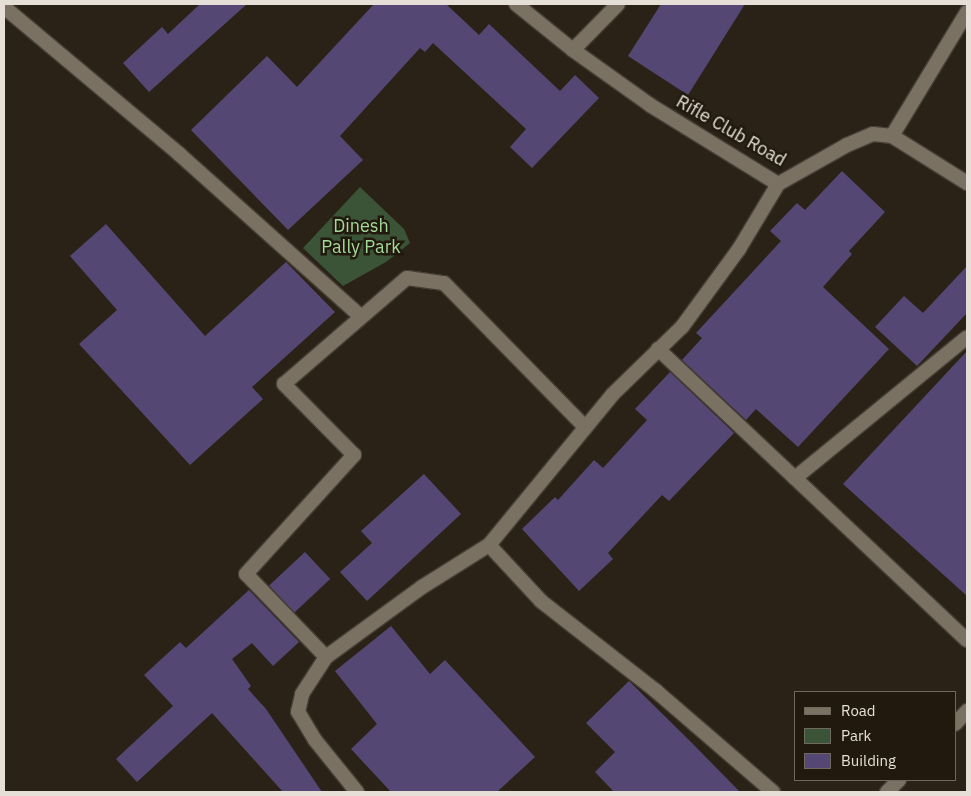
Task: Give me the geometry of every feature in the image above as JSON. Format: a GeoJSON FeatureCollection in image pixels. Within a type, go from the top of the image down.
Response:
{"type":"FeatureCollection","features":[{"type":"Feature","properties":{"kind":"street","name":"Rifle Club Road"},"geometry":{"type":"LineString","coordinates":[[516,4],[572,50],[650,105],[778,184],[848,144],[873,134],[892,136]]}},
{"type":"Feature","properties":{"kind":"street"},"geometry":{"type":"LineString","coordinates":[[572,50],[618,4]]}},
{"type":"Feature","properties":{"kind":"street"},"geometry":{"type":"LineString","coordinates":[[4,7],[179,154],[360,317]]}},
{"type":"Feature","properties":{"kind":"street"},"geometry":{"type":"LineString","coordinates":[[967,12],[892,136],[967,183]]}},
{"type":"Feature","properties":{"kind":"street"},"geometry":{"type":"LineString","coordinates":[[357,792],[315,740],[298,712],[302,694],[326,657],[422,587],[489,545],[613,394],[682,326],[739,249],[778,184]]}},
{"type":"Feature","properties":{"kind":"street"},"geometry":{"type":"LineString","coordinates":[[326,657],[246,574],[354,455],[284,384],[407,278],[444,283],[585,427]]}},
{"type":"Feature","properties":{"kind":"street"},"geometry":{"type":"LineString","coordinates":[[795,478],[967,337]]}},
{"type":"Feature","properties":{"kind":"street"},"geometry":{"type":"LineString","coordinates":[[658,349],[967,640]]}},
{"type":"Feature","properties":{"kind":"street"},"geometry":{"type":"LineString","coordinates":[[489,545],[541,601],[656,691],[773,792]]}},
{"type":"Feature","properties":{"kind":"street"},"geometry":{"type":"LineString","coordinates":[[956,723],[967,711]]}},
{"type":"Feature","properties":{"kind":"street"},"geometry":{"type":"LineString","coordinates":[[887,792],[899,781]]}},
{"type":"Feature","properties":{"kind":"green space","name":"Dinesh Pally Park"},"geometry":{"type":"Polygon","coordinates":[[[360,187],[404,229],[410,243],[386,262],[343,286],[303,248],[360,187]]]}},
{"type":"Feature","properties":{"kind":"building"},"geometry":{"type":"Polygon","coordinates":[[[200,4],[247,4],[149,92],[123,63],[162,27],[168,34],[200,4]]]}},
{"type":"Feature","properties":{"kind":"building"},"geometry":{"type":"Polygon","coordinates":[[[374,4],[446,4],[479,35],[489,24],[560,91],[575,75],[599,98],[532,168],[510,147],[526,129],[433,43],[425,52],[420,48],[340,136],[363,160],[288,230],[191,130],[267,56],[297,87],[374,4]]]}},
{"type":"Feature","properties":{"kind":"building"},"geometry":{"type":"Polygon","coordinates":[[[661,4],[745,4],[688,95],[628,56],[661,4]]]}},
{"type":"Feature","properties":{"kind":"building"},"geometry":{"type":"Polygon","coordinates":[[[842,171],[885,212],[849,251],[852,254],[823,287],[889,349],[798,447],[756,409],[746,420],[682,360],[702,338],[696,333],[781,241],[770,231],[797,203],[805,210],[842,171]]]}},
{"type":"Feature","properties":{"kind":"building"},"geometry":{"type":"Polygon","coordinates":[[[106,224],[205,336],[286,262],[335,312],[252,387],[263,399],[190,465],[79,344],[117,310],[70,256],[106,224]]]}},
{"type":"Feature","properties":{"kind":"building"},"geometry":{"type":"Polygon","coordinates":[[[967,266],[967,313],[917,366],[875,327],[904,296],[923,313],[967,266]]]}},
{"type":"Feature","properties":{"kind":"building"},"geometry":{"type":"Polygon","coordinates":[[[967,351],[967,596],[843,484],[967,351]]]}},
{"type":"Feature","properties":{"kind":"building"},"geometry":{"type":"Polygon","coordinates":[[[670,372],[734,433],[669,501],[662,495],[608,553],[613,559],[579,591],[522,529],[555,497],[558,500],[594,460],[603,468],[647,420],[635,409],[670,372]]]}},
{"type":"Feature","properties":{"kind":"building"},"geometry":{"type":"Polygon","coordinates":[[[424,474],[461,514],[367,601],[340,572],[372,543],[361,531],[424,474]]]}},
{"type":"Feature","properties":{"kind":"building"},"geometry":{"type":"Polygon","coordinates":[[[305,552],[330,579],[294,612],[269,585],[305,552]]]}},
{"type":"Feature","properties":{"kind":"building"},"geometry":{"type":"Polygon","coordinates":[[[249,590],[299,642],[273,666],[252,643],[232,659],[251,686],[248,689],[266,709],[322,792],[283,792],[212,713],[137,782],[116,759],[173,706],[144,675],[180,642],[186,648],[249,590]]]}},
{"type":"Feature","properties":{"kind":"building"},"geometry":{"type":"Polygon","coordinates":[[[391,626],[430,674],[445,660],[535,757],[497,792],[391,792],[351,749],[377,724],[335,671],[391,626]]]}},
{"type":"Feature","properties":{"kind":"building"},"geometry":{"type":"Polygon","coordinates":[[[629,681],[740,792],[614,792],[595,772],[615,752],[586,723],[629,681]]]}}]}
